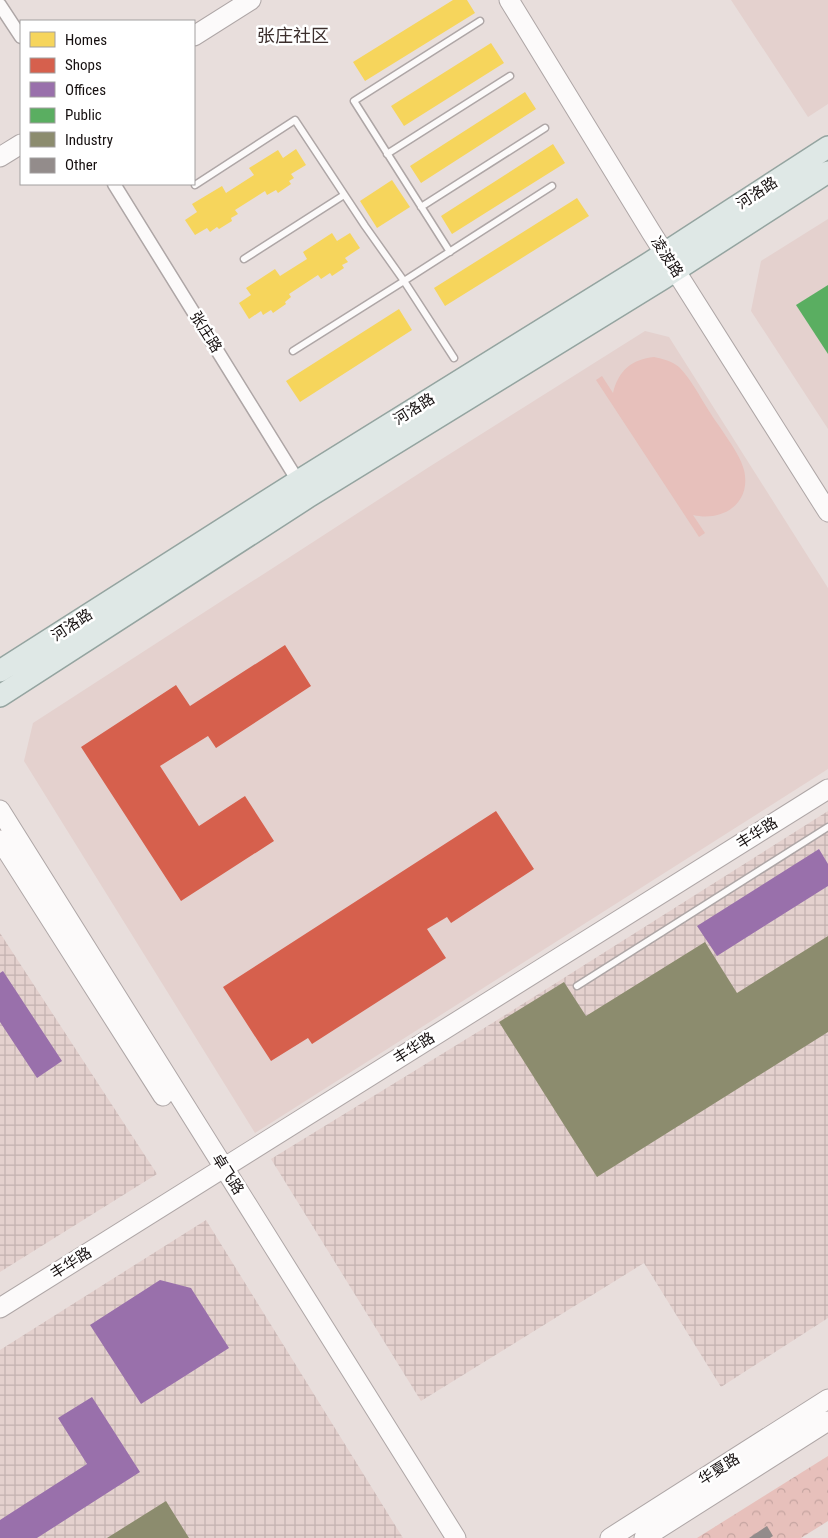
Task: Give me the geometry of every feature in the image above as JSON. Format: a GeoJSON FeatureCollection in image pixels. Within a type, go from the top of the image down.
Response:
{"type":"FeatureCollection","features":[{"type":"Feature","properties":{"kind":"main road","name":"河洛路"},"geometry":{"type":"LineString","coordinates":[[0,696],[675,259],[828,147]]}},
{"type":"Feature","properties":{"kind":"main road","name":"河洛路"},"geometry":{"type":"LineString","coordinates":[[0,671],[298,481],[675,259],[828,172]]}},
{"type":"Feature","properties":{"kind":"street"},"geometry":{"type":"LineString","coordinates":[[195,23],[232,0]]}},
{"type":"Feature","properties":{"kind":"street"},"geometry":{"type":"LineString","coordinates":[[195,35],[251,0]]}},
{"type":"Feature","properties":{"kind":"street","name":"凌波路"},"geometry":{"type":"LineString","coordinates":[[509,0],[675,259],[828,490]]}},
{"type":"Feature","properties":{"kind":"street","name":"凌波路"},"geometry":{"type":"LineString","coordinates":[[518,0],[828,512]]}},
{"type":"Feature","properties":{"kind":"street"},"geometry":{"type":"LineString","coordinates":[[0,4],[20,35]]}},
{"type":"Feature","properties":{"kind":"street"},"geometry":{"type":"LineString","coordinates":[[0,145],[20,133]]}},
{"type":"Feature","properties":{"kind":"street"},"geometry":{"type":"LineString","coordinates":[[0,157],[20,145]]}},
{"type":"Feature","properties":{"kind":"street","name":"张庄路"},"geometry":{"type":"LineString","coordinates":[[115,185],[298,481]]}},
{"type":"Feature","properties":{"kind":"street","name":"丰华路"},"geometry":{"type":"LineString","coordinates":[[0,1319],[220,1174],[828,789]]}},
{"type":"Feature","properties":{"kind":"street","name":"丰华路"},"geometry":{"type":"LineString","coordinates":[[0,1308],[828,800]]}},
{"type":"Feature","properties":{"kind":"street","name":"卓飞路"},"geometry":{"type":"LineString","coordinates":[[0,810],[443,1538]]}},
{"type":"Feature","properties":{"kind":"street","name":"卓飞路"},"geometry":{"type":"LineString","coordinates":[[0,840],[220,1174],[456,1538]]}},
{"type":"Feature","properties":{"kind":"street","name":"华夏路"},"geometry":{"type":"LineString","coordinates":[[610,1538],[828,1399]]}},
{"type":"Feature","properties":{"kind":"street","name":"华夏路"},"geometry":{"type":"LineString","coordinates":[[644,1538],[828,1421]]}},
{"type":"Feature","properties":{"kind":"lane"},"geometry":{"type":"LineString","coordinates":[[450,252],[354,101],[480,21]]}},
{"type":"Feature","properties":{"kind":"lane"},"geometry":{"type":"LineString","coordinates":[[387,154],[510,76]]}},
{"type":"Feature","properties":{"kind":"lane"},"geometry":{"type":"LineString","coordinates":[[196,185],[295,120],[454,358]]}},
{"type":"Feature","properties":{"kind":"lane"},"geometry":{"type":"LineString","coordinates":[[421,207],[545,128]]}},
{"type":"Feature","properties":{"kind":"lane"},"geometry":{"type":"LineString","coordinates":[[293,351],[552,186]]}},
{"type":"Feature","properties":{"kind":"lane"},"geometry":{"type":"LineString","coordinates":[[244,259],[344,195]]}},
{"type":"Feature","properties":{"kind":"lane"},"geometry":{"type":"LineString","coordinates":[[577,986],[828,827]]}},
{"type":"Feature","properties":{"kind":"shaded area"},"geometry":{"type":"Polygon","coordinates":[[[731,0],[828,0],[828,104],[808,117],[731,0]]]}},
{"type":"Feature","properties":{"kind":"shaded area"},"geometry":{"type":"Polygon","coordinates":[[[828,219],[828,429],[751,311],[761,261],[828,219]]]}},
{"type":"Feature","properties":{"kind":"shaded area"},"geometry":{"type":"Polygon","coordinates":[[[645,331],[669,337],[828,588],[828,769],[255,1133],[24,761],[33,723],[429,467],[645,331]]]}},
{"type":"Feature","properties":{"kind":"shaded area"},"geometry":{"type":"Polygon","coordinates":[[[828,811],[828,1318],[721,1387],[644,1263],[421,1401],[271,1159],[494,1022],[828,811]]]}},
{"type":"Feature","properties":{"kind":"shaded area"},"geometry":{"type":"Polygon","coordinates":[[[0,933],[157,1174],[0,1272],[0,933]]]}},
{"type":"Feature","properties":{"kind":"shaded area"},"geometry":{"type":"Polygon","coordinates":[[[206,1220],[403,1538],[0,1538],[0,1350],[206,1220]]]}},
{"type":"Feature","properties":{"kind":"green space"},"geometry":{"type":"Polygon","coordinates":[[[654,357],[673,363],[683,372],[734,448],[744,470],[745,482],[743,492],[739,501],[732,508],[714,516],[693,515],[705,533],[699,537],[596,380],[602,376],[613,393],[622,372],[639,360],[654,357]]]}},
{"type":"Feature","properties":{"kind":"green space"},"geometry":{"type":"Polygon","coordinates":[[[828,1456],[828,1521],[801,1538],[697,1538],[828,1456]]]}},
{"type":"Feature","properties":{"kind":"building: Homes"},"geometry":{"type":"Polygon","coordinates":[[[453,0],[467,0],[475,13],[365,81],[353,62],[453,0]]]}},
{"type":"Feature","properties":{"kind":"building: Homes"},"geometry":{"type":"Polygon","coordinates":[[[491,43],[504,63],[404,126],[391,106],[491,43]]]}},
{"type":"Feature","properties":{"kind":"building: Homes"},"geometry":{"type":"Polygon","coordinates":[[[525,92],[536,109],[421,183],[410,166],[525,92]]]}},
{"type":"Feature","properties":{"kind":"building: Homes"},"geometry":{"type":"Polygon","coordinates":[[[553,144],[565,163],[452,234],[441,216],[553,144]]]}},
{"type":"Feature","properties":{"kind":"building: Homes"},"geometry":{"type":"Polygon","coordinates":[[[296,149],[306,165],[291,174],[294,178],[289,181],[291,184],[278,193],[276,190],[267,195],[265,191],[235,210],[238,214],[231,218],[232,221],[219,229],[217,227],[210,232],[207,228],[195,235],[185,220],[197,212],[192,204],[222,186],[226,193],[254,175],[249,168],[278,150],[283,158],[296,149]]]}},
{"type":"Feature","properties":{"kind":"building: Homes"},"geometry":{"type":"Polygon","coordinates":[[[392,180],[410,207],[377,228],[360,201],[392,180]]]}},
{"type":"Feature","properties":{"kind":"building: Homes"},"geometry":{"type":"Polygon","coordinates":[[[577,198],[589,216],[445,306],[434,288],[577,198]]]}},
{"type":"Feature","properties":{"kind":"building: Homes"},"geometry":{"type":"Polygon","coordinates":[[[332,233],[337,241],[350,233],[360,248],[345,258],[348,262],[342,265],[344,268],[332,276],[330,273],[321,279],[318,275],[289,294],[291,297],[285,302],[286,304],[273,313],[271,310],[263,315],[261,311],[249,319],[239,303],[251,295],[246,288],[275,269],[280,276],[307,259],[303,252],[332,233]]]}},
{"type":"Feature","properties":{"kind":"building: Homes"},"geometry":{"type":"Polygon","coordinates":[[[399,309],[412,330],[300,402],[286,381],[399,309]]]}},
{"type":"Feature","properties":{"kind":"building: Shops"},"geometry":{"type":"Polygon","coordinates":[[[285,645],[311,686],[216,748],[208,736],[160,766],[199,826],[245,796],[274,841],[181,901],[81,747],[176,685],[190,706],[285,645]]]}},
{"type":"Feature","properties":{"kind":"building: Shops"},"geometry":{"type":"Polygon","coordinates":[[[496,811],[534,869],[451,923],[447,917],[427,929],[446,958],[312,1044],[308,1038],[271,1061],[223,987],[496,811]]]}},
{"type":"Feature","properties":{"kind":"building: Offices"},"geometry":{"type":"Polygon","coordinates":[[[819,849],[828,864],[828,886],[717,956],[697,926],[819,849]]]}},
{"type":"Feature","properties":{"kind":"building: Offices"},"geometry":{"type":"Polygon","coordinates":[[[3,971],[62,1061],[37,1078],[0,1022],[0,973],[3,971]]]}},
{"type":"Feature","properties":{"kind":"building: Offices"},"geometry":{"type":"Polygon","coordinates":[[[160,1280],[191,1288],[229,1348],[141,1404],[90,1325],[160,1280]]]}},
{"type":"Feature","properties":{"kind":"building: Offices"},"geometry":{"type":"Polygon","coordinates":[[[92,1397],[140,1472],[37,1538],[0,1538],[0,1520],[87,1464],[58,1418],[92,1397]]]}},
{"type":"Feature","properties":{"kind":"building: Public"},"geometry":{"type":"Polygon","coordinates":[[[828,285],[828,354],[796,305],[828,285]]]}},
{"type":"Feature","properties":{"kind":"building: Industry"},"geometry":{"type":"Polygon","coordinates":[[[828,936],[828,1032],[597,1177],[499,1022],[564,982],[586,1016],[705,942],[737,993],[828,936]]]}},
{"type":"Feature","properties":{"kind":"building: Industry"},"geometry":{"type":"Polygon","coordinates":[[[166,1501],[189,1538],[107,1538],[166,1501]]]}},
{"type":"Feature","properties":{"kind":"building: Other"},"geometry":{"type":"Polygon","coordinates":[[[767,1526],[773,1536],[770,1538],[749,1538],[767,1526]]]}},
{"type":"Feature","properties":{"kind":"district","name":"张庄社区"},"geometry":{"type":"Point","coordinates":[293,36]}}]}
